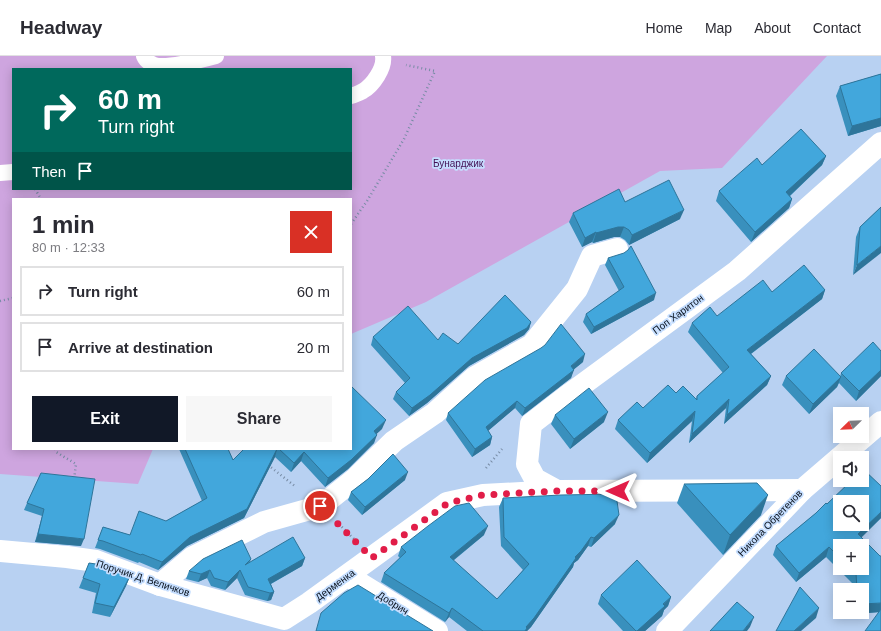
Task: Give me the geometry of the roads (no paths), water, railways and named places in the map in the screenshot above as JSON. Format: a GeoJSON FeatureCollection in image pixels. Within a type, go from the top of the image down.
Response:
{"type":"FeatureCollection","features":[{"type":"Feature","properties":{"kind":"street","name":"Поп Харитон"},"geometry":{"type":"LineString","coordinates":[[557,491],[535,479],[527,464],[531,424],[571,392],[737,271],[881,143]]}},
{"type":"Feature","properties":{"kind":"street"},"geometry":{"type":"LineString","coordinates":[[160,585],[193,557],[264,522],[320,506],[356,478],[394,441],[435,413],[475,377],[532,345],[577,289],[592,256],[617,249]]}},
{"type":"Feature","properties":{"kind":"street","name":"Никола Обретенов"},"geometry":{"type":"LineString","coordinates":[[667,631],[802,490],[881,422]]}},
{"type":"Feature","properties":{"kind":"street","name":"Дерменка"},"geometry":{"type":"LineString","coordinates":[[284,619],[310,604],[448,503],[483,495],[557,491],[802,490]]}},
{"type":"Feature","properties":{"kind":"street","name":"Поручик Д. Величков"},"geometry":{"type":"LineString","coordinates":[[0,551],[96,561],[160,585],[284,619]]}},
{"type":"Feature","properties":{"kind":"street","name":"Добрич"},"geometry":{"type":"LineString","coordinates":[[348,576],[437,631]]}},
{"type":"Feature","properties":{"kind":"lane"},"geometry":{"type":"LineString","coordinates":[[144,56],[146,60],[157,66],[174,65],[216,56]]}},
{"type":"Feature","properties":{"kind":"lane"},"geometry":{"type":"LineString","coordinates":[[352,96],[364,90],[377,77],[383,59]]}},
{"type":"Feature","properties":{"kind":"lane"},"geometry":{"type":"LineString","coordinates":[[0,173],[12,172]]}},
{"type":"Feature","properties":{"kind":"park label","name":"Бунарджик"},"geometry":{"type":"Point","coordinates":[458,163]}}]}
